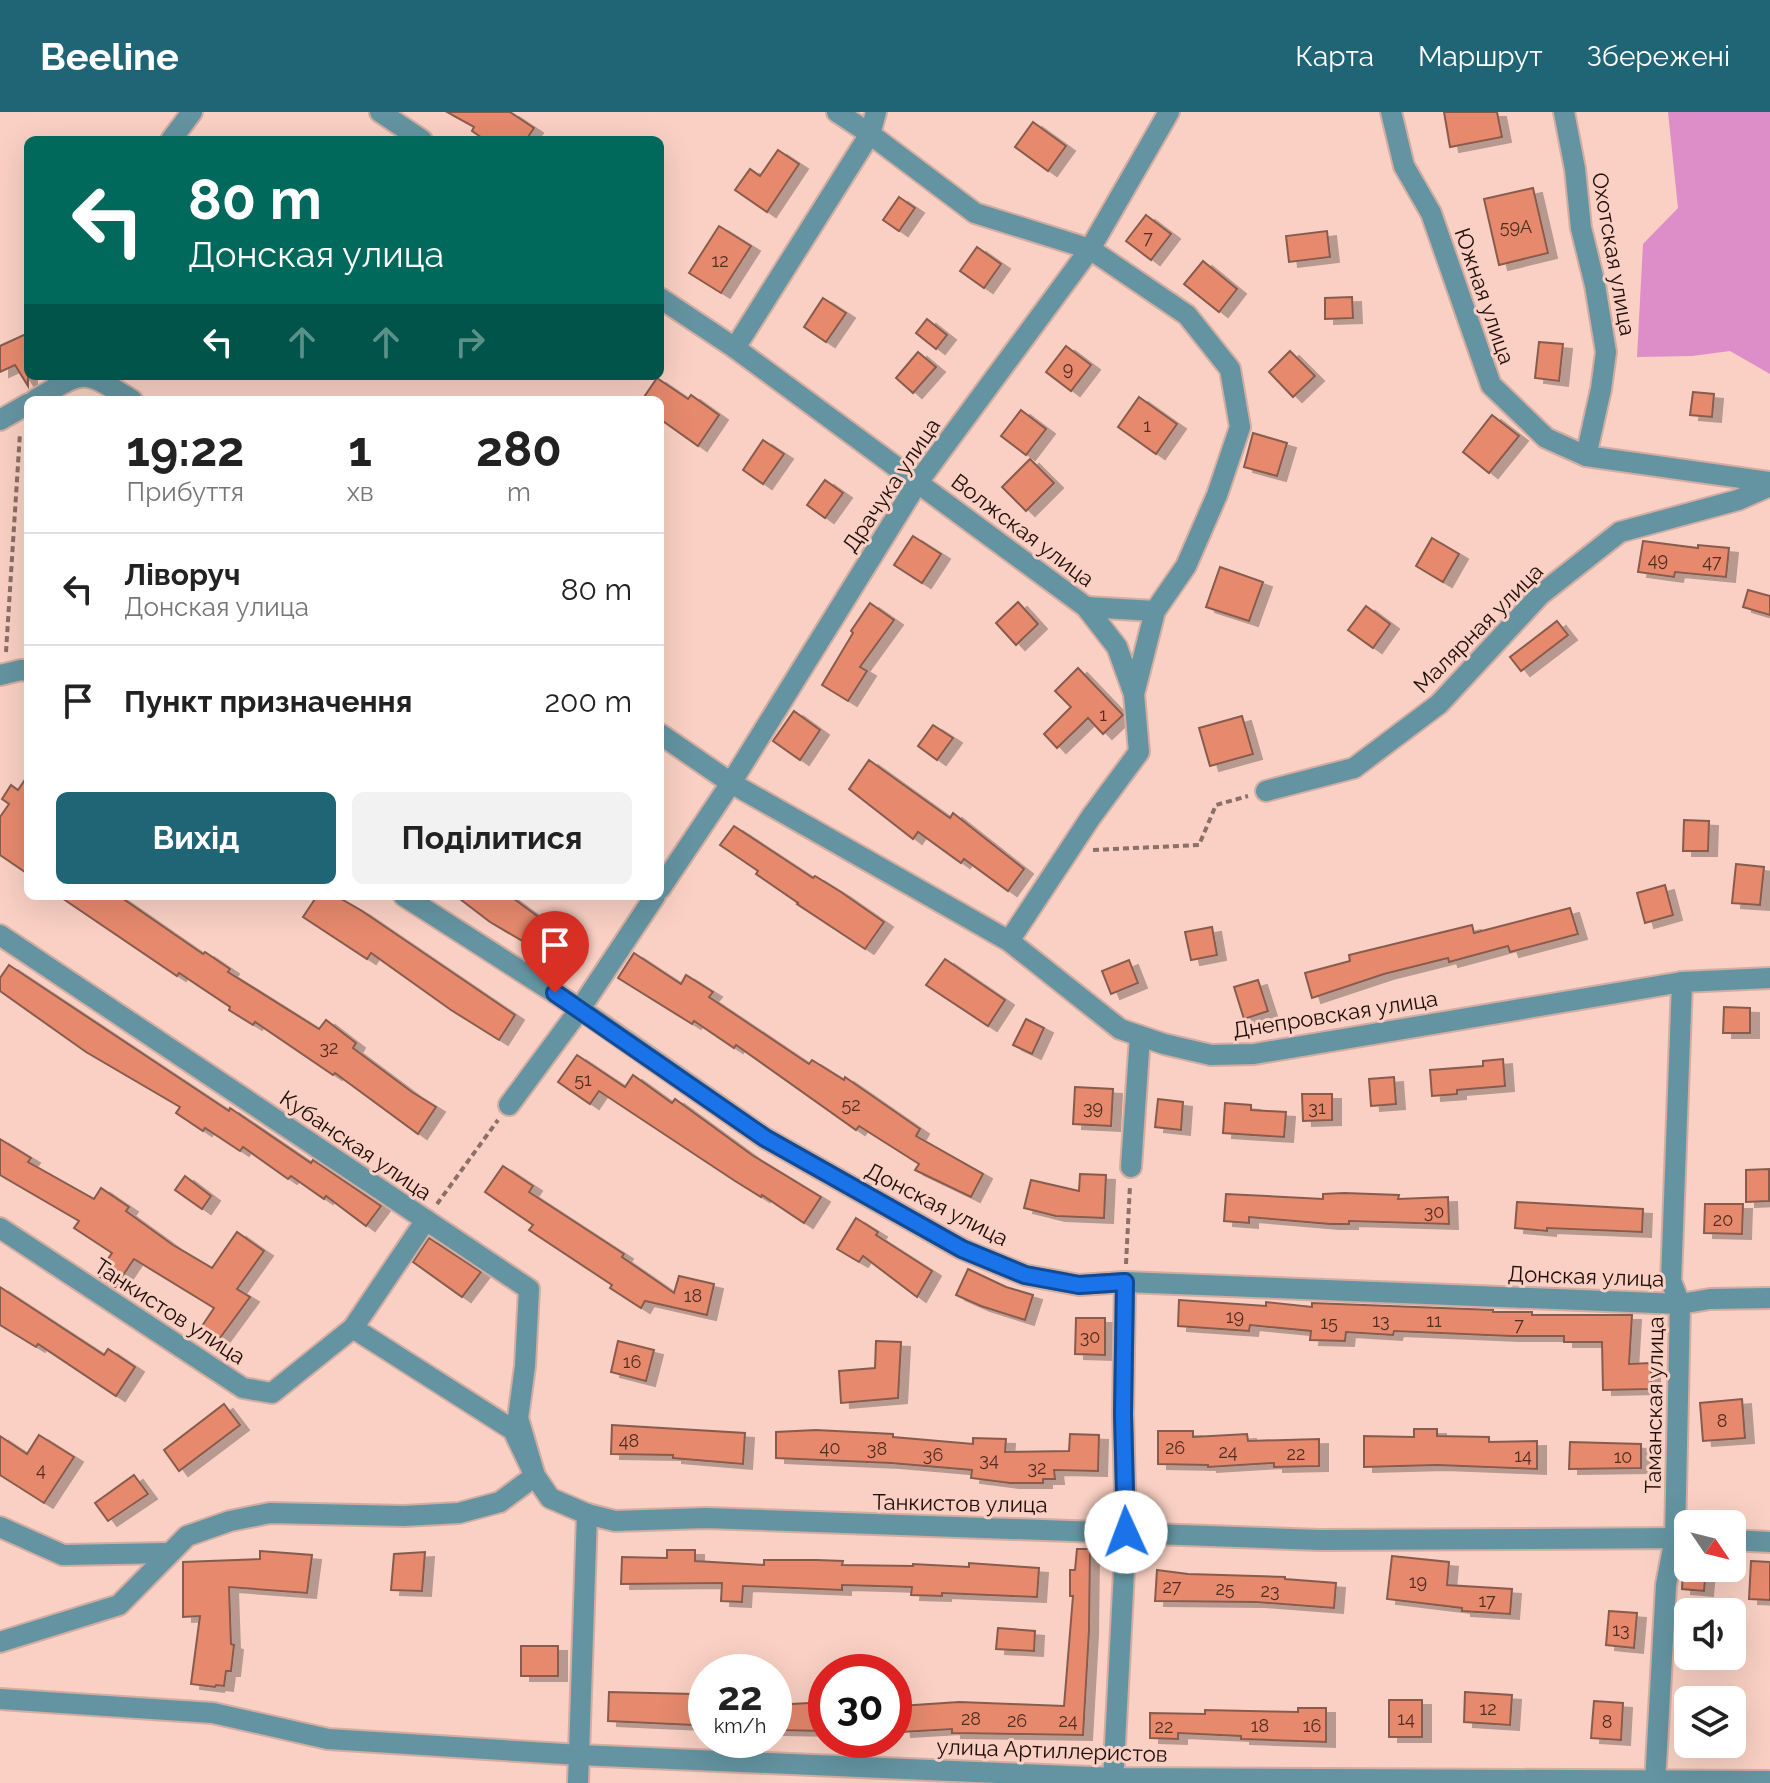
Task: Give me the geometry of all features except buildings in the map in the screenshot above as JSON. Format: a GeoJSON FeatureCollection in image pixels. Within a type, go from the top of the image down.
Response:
{"type":"FeatureCollection","features":[{"type":"Feature","properties":{"kind":"street"},"geometry":{"type":"LineString","coordinates":[[174,136],[192,112]]}},
{"type":"Feature","properties":{"kind":"street"},"geometry":{"type":"LineString","coordinates":[[380,112],[416,136]]}},
{"type":"Feature","properties":{"kind":"street"},"geometry":{"type":"LineString","coordinates":[[837,112],[975,213],[1090,249],[1187,315],[1230,369],[1240,427],[1217,495],[1186,566],[1155,611],[1134,694]]}},
{"type":"Feature","properties":{"kind":"street"},"geometry":{"type":"LineString","coordinates":[[735,348],[870,134],[876,112]]}},
{"type":"Feature","properties":{"kind":"street","name":"Драчука улица"},"geometry":{"type":"LineString","coordinates":[[664,883],[731,783],[918,482],[1090,249],[1169,112]]}},
{"type":"Feature","properties":{"kind":"street","name":"Южная улица"},"geometry":{"type":"LineString","coordinates":[[1391,112],[1404,166],[1431,213],[1491,385],[1546,438],[1586,456]]}},
{"type":"Feature","properties":{"kind":"street","name":"Охотская улица"},"geometry":{"type":"LineString","coordinates":[[1564,112],[1575,169],[1581,228],[1595,285],[1606,352],[1586,456]]}},
{"type":"Feature","properties":{"kind":"street","name":"Волжская улица"},"geometry":{"type":"LineString","coordinates":[[664,301],[735,348],[1086,607],[1117,647],[1134,694],[1139,752],[1009,941]]}},
{"type":"Feature","properties":{"kind":"street"},"geometry":{"type":"LineString","coordinates":[[41,396],[68,380]]}},
{"type":"Feature","properties":{"kind":"street"},"geometry":{"type":"LineString","coordinates":[[101,380],[126,396]]}},
{"type":"Feature","properties":{"kind":"street"},"geometry":{"type":"LineString","coordinates":[[0,420],[24,406]]}},
{"type":"Feature","properties":{"kind":"street"},"geometry":{"type":"LineString","coordinates":[[1586,456],[1770,484]]}},
{"type":"Feature","properties":{"kind":"street","name":"Малярная улица"},"geometry":{"type":"LineString","coordinates":[[1266,791],[1354,768],[1439,704],[1540,595],[1620,532],[1738,500],[1770,484]]}},
{"type":"Feature","properties":{"kind":"street"},"geometry":{"type":"LineString","coordinates":[[1086,607],[1155,611]]}},
{"type":"Feature","properties":{"kind":"street"},"geometry":{"type":"LineString","coordinates":[[2,675],[24,670]]}},
{"type":"Feature","properties":{"kind":"street","name":"Днепровская улица"},"geometry":{"type":"LineString","coordinates":[[664,737],[731,783],[1009,941],[1120,1029],[1211,1055],[1254,1054],[1682,982],[1770,978]]}},
{"type":"Feature","properties":{"kind":"street","name":"Донская улица"},"geometry":{"type":"LineString","coordinates":[[410,900],[580,1009],[765,1138],[962,1249],[1025,1275],[1079,1285],[1125,1282],[1680,1304],[1710,1299],[1770,1298]]}},
{"type":"Feature","properties":{"kind":"street"},"geometry":{"type":"LineString","coordinates":[[509,1105],[580,1009],[652,900]]}},
{"type":"Feature","properties":{"kind":"street","name":"Кубанская улица"},"geometry":{"type":"LineString","coordinates":[[0,935],[529,1289],[525,1366],[518,1418],[535,1476]]}},
{"type":"Feature","properties":{"kind":"street","name":"Таманская улица"},"geometry":{"type":"LineString","coordinates":[[1681,1510],[1680,1304],[1671,1281],[1682,982]]}},
{"type":"Feature","properties":{"kind":"street"},"geometry":{"type":"LineString","coordinates":[[1131,1167],[1140,1036]]}},
{"type":"Feature","properties":{"kind":"street"},"geometry":{"type":"LineString","coordinates":[[353,1328],[426,1220]]}},
{"type":"Feature","properties":{"kind":"street","name":"Танкистов улица"},"geometry":{"type":"LineString","coordinates":[[0,1228],[243,1388],[272,1393],[353,1328],[513,1430],[535,1476],[550,1498],[587,1514],[615,1521],[706,1518],[1320,1540],[1674,1538]]}},
{"type":"Feature","properties":{"kind":"street"},"geometry":{"type":"LineString","coordinates":[[1114,1780],[1126,1532],[1123,1414],[1125,1282]]}},
{"type":"Feature","properties":{"kind":"street"},"geometry":{"type":"LineString","coordinates":[[0,1642],[119,1605],[187,1536],[248,1515],[404,1516],[459,1513],[500,1502],[535,1476]]}},
{"type":"Feature","properties":{"kind":"street"},"geometry":{"type":"LineString","coordinates":[[578,1783],[587,1514]]}},
{"type":"Feature","properties":{"kind":"street"},"geometry":{"type":"LineString","coordinates":[[0,1527],[63,1555],[168,1553]]}},
{"type":"Feature","properties":{"kind":"street"},"geometry":{"type":"LineString","coordinates":[[1746,1541],[1770,1542]]}},
{"type":"Feature","properties":{"kind":"street","name":"Таманская улица"},"geometry":{"type":"LineString","coordinates":[[1655,1782],[1666,1585],[1674,1560]]}},
{"type":"Feature","properties":{"kind":"street","name":"улица Артиллеристов"},"geometry":{"type":"LineString","coordinates":[[0,1699],[213,1713],[328,1739],[580,1755],[1114,1780],[1770,1781]]}},
{"type":"Feature","properties":{"kind":"path"},"geometry":{"type":"LineString","coordinates":[[2,675],[20,431],[24,419]]}},
{"type":"Feature","properties":{"kind":"path"},"geometry":{"type":"LineString","coordinates":[[1073,844],[1097,851],[1199,845],[1216,805],[1266,791]]}},
{"type":"Feature","properties":{"kind":"path"},"geometry":{"type":"LineString","coordinates":[[426,1220],[509,1105]]}},
{"type":"Feature","properties":{"kind":"path"},"geometry":{"type":"LineString","coordinates":[[1125,1282],[1131,1167]]}},
{"type":"Feature","properties":{"kind":"shaded area"},"geometry":{"type":"Polygon","coordinates":[[[1668,112],[1770,112],[1770,374],[1730,351],[1692,356],[1637,357],[1643,244],[1678,208],[1668,112]]]}},
{"type":"Feature","properties":{"kind":"route"},"geometry":{"type":"LineString","coordinates":[[555,993],[765,1138],[962,1249],[1025,1275],[1079,1285],[1125,1282],[1123,1414],[1126,1532]]}}]}
